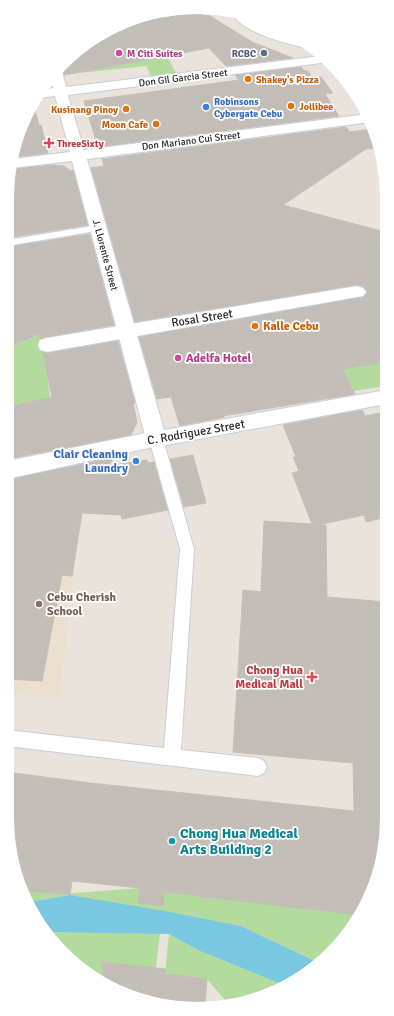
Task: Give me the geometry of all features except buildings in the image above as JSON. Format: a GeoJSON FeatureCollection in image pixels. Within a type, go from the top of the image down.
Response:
{"type":"FeatureCollection","features":[{"type":"Feature","properties":{"kind":"street"},"geometry":{"type":"LineString","coordinates":[[243,20],[272,34],[287,38]]}},
{"type":"Feature","properties":{"kind":"street","name":"Don Gil Garcia Street"},"geometry":{"type":"LineString","coordinates":[[46,93],[319,60]]}},
{"type":"Feature","properties":{"kind":"street","name":"J. Llorente Street"},"geometry":{"type":"LineString","coordinates":[[57,79],[156,439]]}},
{"type":"Feature","properties":{"kind":"street","name":"Don Mariano Cui Street"},"geometry":{"type":"LineString","coordinates":[[18,163],[362,118]]}},
{"type":"Feature","properties":{"kind":"street","name":"Rosal Street"},"geometry":{"type":"LineString","coordinates":[[47,345],[357,292]]}},
{"type":"Feature","properties":{"kind":"street","name":"C. Rodriguez Street"},"geometry":{"type":"LineString","coordinates":[[14,469],[156,439],[380,398]]}},
{"type":"Feature","properties":{"kind":"lane"},"geometry":{"type":"LineString","coordinates":[[14,242],[98,228]]}},
{"type":"Feature","properties":{"kind":"lane"},"geometry":{"type":"LineString","coordinates":[[156,439],[187,549],[172,758]]}},
{"type":"Feature","properties":{"kind":"lane"},"geometry":{"type":"LineString","coordinates":[[14,739],[258,767]]}},
{"type":"Feature","properties":{"kind":"shaded area","name":"Cebu Cherish School"},"geometry":{"type":"Polygon","coordinates":[[[14,510],[81,514],[59,696],[14,694],[14,510]]]}},
{"type":"Feature","properties":{"kind":"green space"},"geometry":{"type":"Polygon","coordinates":[[[167,56],[177,75],[151,78],[147,66],[69,74],[167,56]]]}},
{"type":"Feature","properties":{"kind":"green space"},"geometry":{"type":"Polygon","coordinates":[[[61,313],[68,335],[85,331],[86,342],[68,346],[71,360],[46,365],[50,397],[14,406],[14,345],[38,335],[33,326],[61,313]]]}},
{"type":"Feature","properties":{"kind":"green space"},"geometry":{"type":"Polygon","coordinates":[[[329,337],[380,359],[380,387],[354,391],[329,337]]]}},
{"type":"Feature","properties":{"kind":"green space"},"geometry":{"type":"Polygon","coordinates":[[[140,888],[353,914],[335,940],[313,960],[241,926],[70,895],[34,901],[29,891],[62,894],[140,888]]]}},
{"type":"Feature","properties":{"kind":"green space"},"geometry":{"type":"Polygon","coordinates":[[[53,932],[160,932],[156,968],[102,962],[103,976],[76,957],[59,940],[53,932]]]}},
{"type":"Feature","properties":{"kind":"green space"},"geometry":{"type":"Polygon","coordinates":[[[169,934],[200,951],[278,983],[244,996],[224,999],[207,979],[165,974],[169,934]]]}},
{"type":"Feature","properties":{"kind":"water"},"geometry":{"type":"Polygon","coordinates":[[[70,895],[241,926],[313,960],[299,971],[278,983],[200,951],[169,934],[53,932],[34,901],[70,895]]]}},
{"type":"Feature","properties":{"kind":"place","name":"M Citi Suites"},"geometry":{"type":"Point","coordinates":[119,53]}},
{"type":"Feature","properties":{"kind":"place","name":"RCBC"},"geometry":{"type":"Point","coordinates":[264,53]}},
{"type":"Feature","properties":{"kind":"place","name":"Shakey's Pizza"},"geometry":{"type":"Point","coordinates":[248,79]}},
{"type":"Feature","properties":{"kind":"place","name":"Jollibee"},"geometry":{"type":"Point","coordinates":[291,106]}},
{"type":"Feature","properties":{"kind":"place","name":"Robinsons Cybergate Cebu"},"geometry":{"type":"Point","coordinates":[206,107]}},
{"type":"Feature","properties":{"kind":"place","name":"Kusinang Pinoy"},"geometry":{"type":"Point","coordinates":[126,109]}},
{"type":"Feature","properties":{"kind":"place","name":"Moon Cafe"},"geometry":{"type":"Point","coordinates":[156,124]}},
{"type":"Feature","properties":{"kind":"place","name":"ThreeSixty"},"geometry":{"type":"Point","coordinates":[49,143]}},
{"type":"Feature","properties":{"kind":"place","name":"Kalle Cebu"},"geometry":{"type":"Point","coordinates":[255,326]}},
{"type":"Feature","properties":{"kind":"place","name":"Adelfa Hotel"},"geometry":{"type":"Point","coordinates":[178,358]}},
{"type":"Feature","properties":{"kind":"place","name":"Clair Cleaning Laundry"},"geometry":{"type":"Point","coordinates":[136,461]}},
{"type":"Feature","properties":{"kind":"place","name":"Cebu Cherish School"},"geometry":{"type":"Point","coordinates":[39,604]}},
{"type":"Feature","properties":{"kind":"place","name":"Chong Hua Medical Mall"},"geometry":{"type":"Point","coordinates":[312,677]}},
{"type":"Feature","properties":{"kind":"place","name":"Chong Hua Medical Arts Building 2"},"geometry":{"type":"Point","coordinates":[172,841]}}]}
